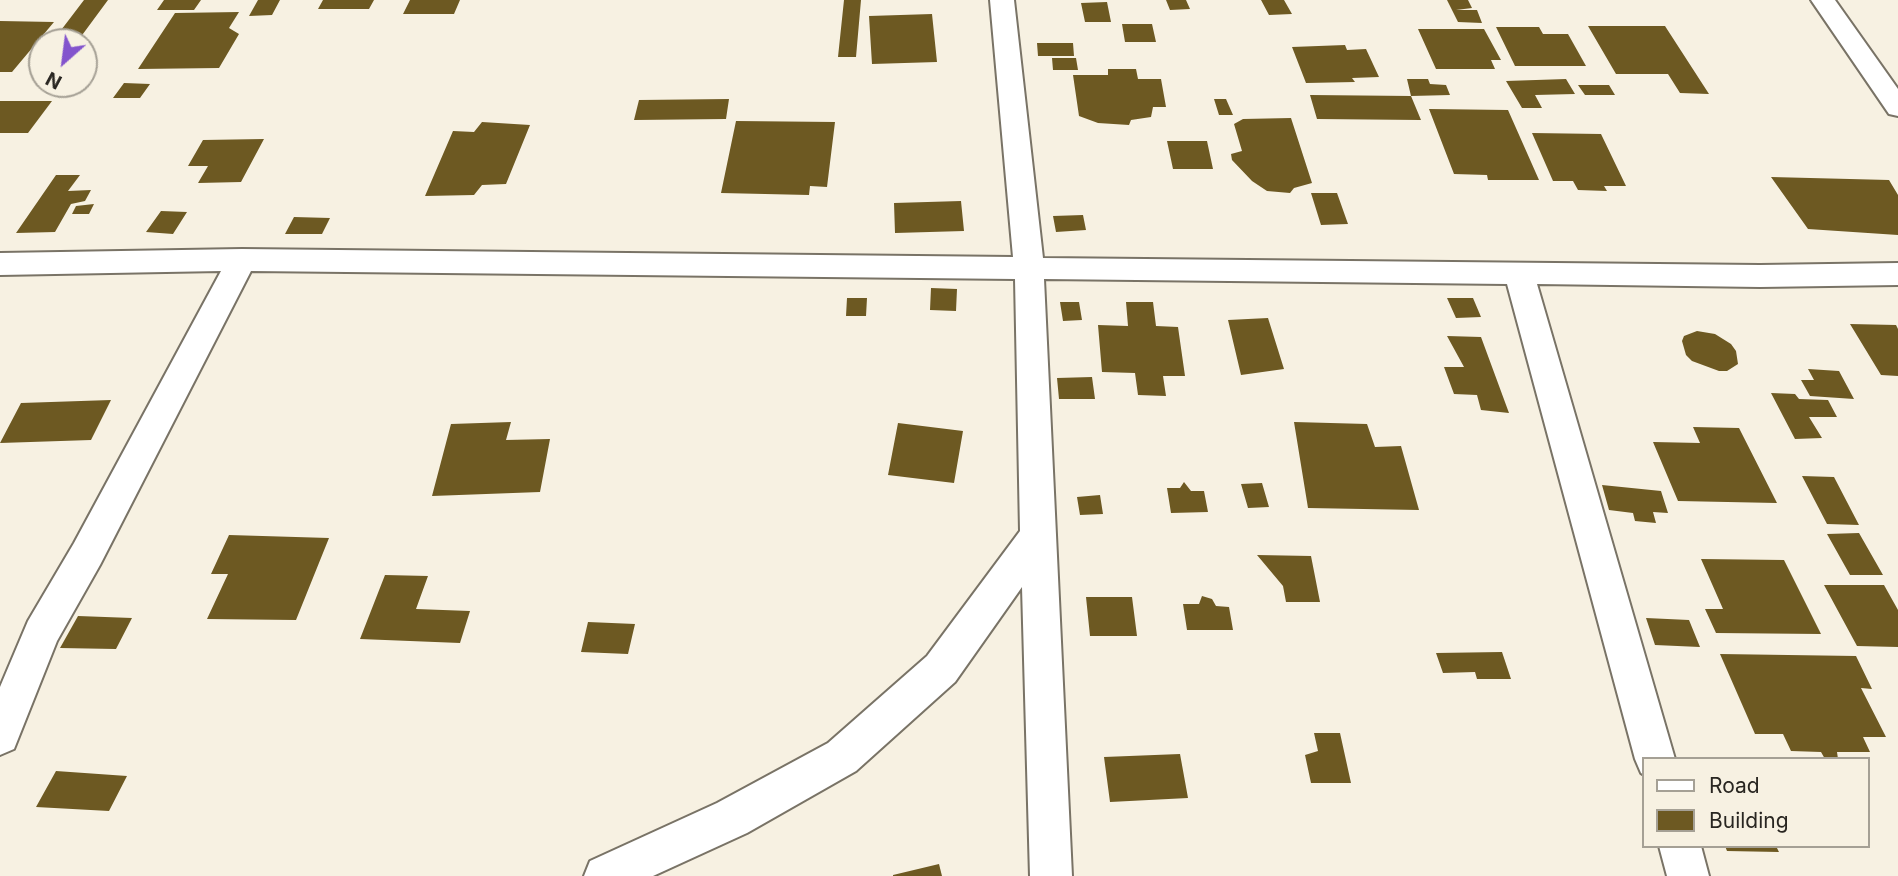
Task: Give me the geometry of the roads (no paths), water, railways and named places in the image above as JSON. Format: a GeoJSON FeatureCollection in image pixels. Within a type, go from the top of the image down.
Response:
{"type":"FeatureCollection","features":[{"type":"Feature","properties":{"kind":"street"},"geometry":{"type":"LineString","coordinates":[[1003,0],[1029,267],[1051,876]]}},
{"type":"Feature","properties":{"kind":"street"},"geometry":{"type":"LineString","coordinates":[[1823,0],[1898,107]]}},
{"type":"Feature","properties":{"kind":"street"},"geometry":{"type":"LineString","coordinates":[[0,736],[41,633],[87,554],[242,260]]}},
{"type":"Feature","properties":{"kind":"street"},"geometry":{"type":"LineString","coordinates":[[0,264],[242,260],[1760,276],[1898,274]]}},
{"type":"Feature","properties":{"kind":"street"},"geometry":{"type":"LineString","coordinates":[[1519,273],[1654,757]]}},
{"type":"Feature","properties":{"kind":"street"},"geometry":{"type":"LineString","coordinates":[[605,876],[732,818],[842,757],[941,669],[1038,536]]}},
{"type":"Feature","properties":{"kind":"street"},"geometry":{"type":"LineString","coordinates":[[1681,848],[1688,876]]}}]}
